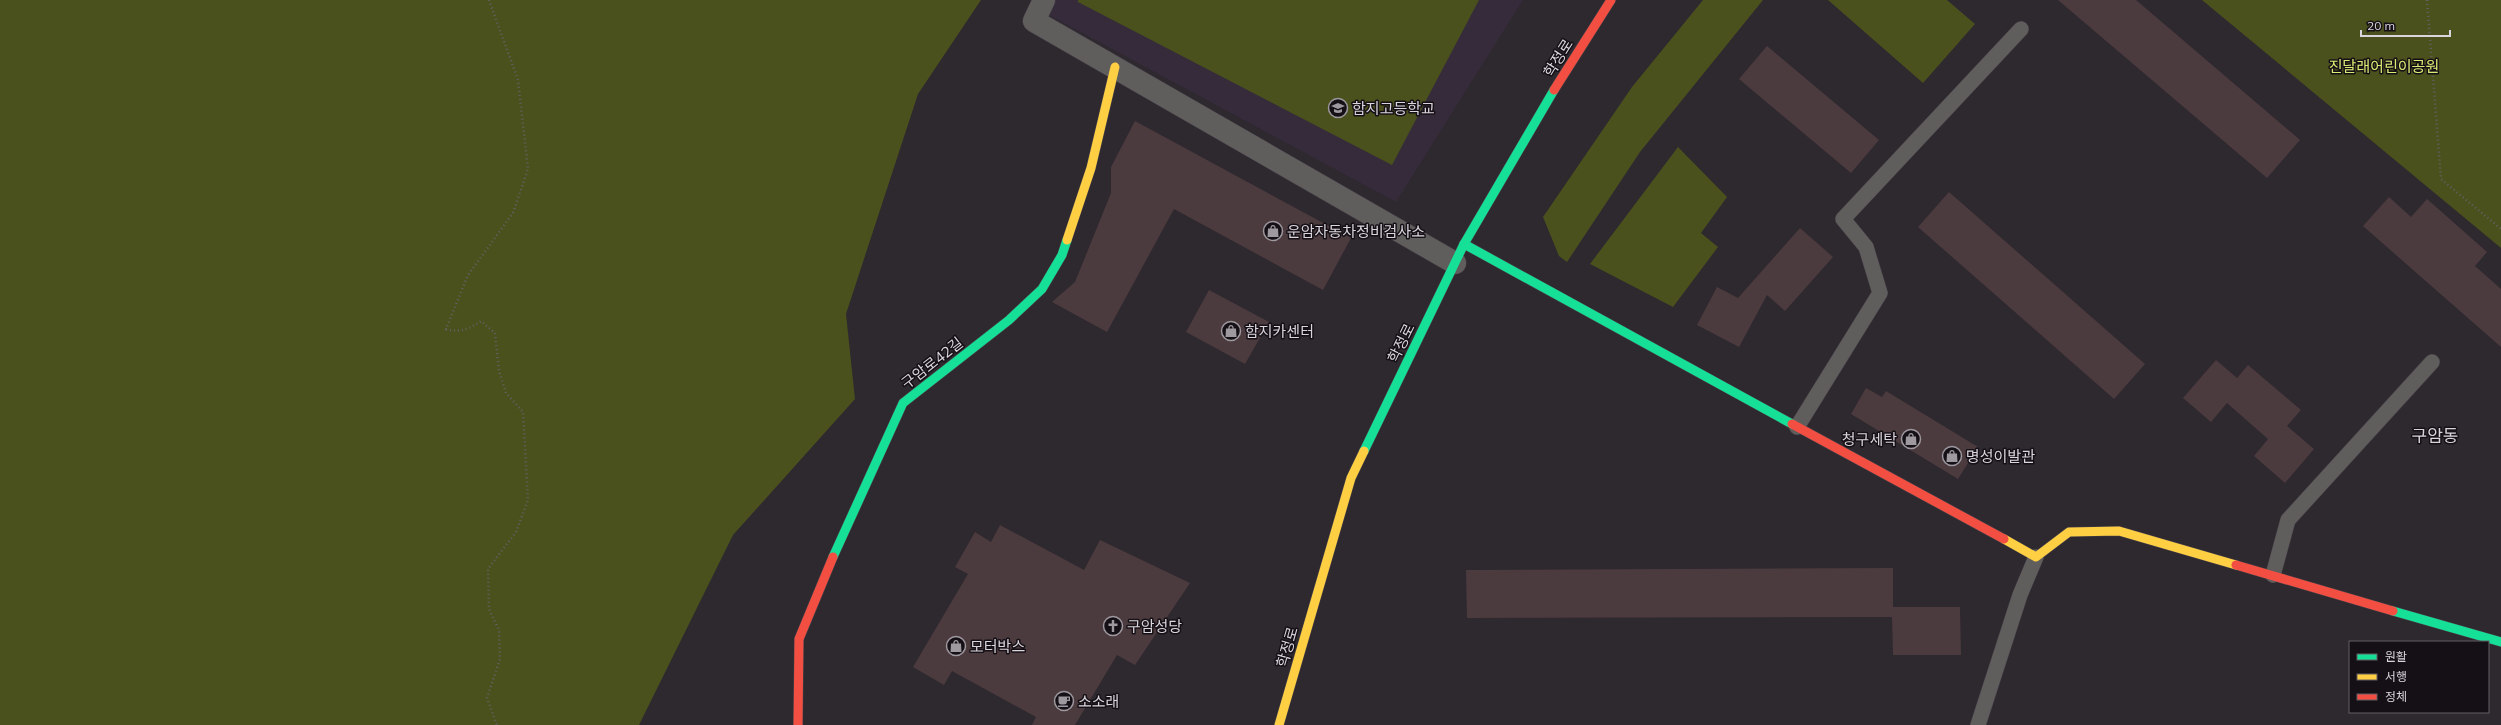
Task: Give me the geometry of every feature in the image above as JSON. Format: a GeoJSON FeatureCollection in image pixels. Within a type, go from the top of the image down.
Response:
{"type":"FeatureCollection","features":[{"type":"Feature","properties":{"kind":"street"},"geometry":{"type":"LineString","coordinates":[[1044,0],[1034,21],[1459,254],[1797,427],[2036,557],[2069,532],[2119,531],[2501,642]]}},
{"type":"Feature","properties":{"kind":"street","name":"학정로"},"geometry":{"type":"LineString","coordinates":[[1279,725],[1351,478],[1459,254],[1543,107],[1611,0]]}},
{"type":"Feature","properties":{"kind":"street","name":"구암로42길"},"geometry":{"type":"LineString","coordinates":[[798,725],[796,678],[799,639],[827,571],[903,403],[1009,320],[1042,289],[1062,256],[1088,175],[1115,66]]}},
{"type":"Feature","properties":{"kind":"lane"},"geometry":{"type":"LineString","coordinates":[[1797,427],[1880,293],[1866,247],[1842,219],[2021,29]]}},
{"type":"Feature","properties":{"kind":"lane"},"geometry":{"type":"LineString","coordinates":[[2273,575],[2288,520],[2432,362]]}},
{"type":"Feature","properties":{"kind":"lane"},"geometry":{"type":"LineString","coordinates":[[1978,725],[2020,595],[2036,557]]}},
{"type":"Feature","properties":{"kind":"path"},"geometry":{"type":"LineString","coordinates":[[489,0],[518,80],[528,169],[513,213],[468,275],[446,328],[455,331],[470,329],[481,322],[495,333],[499,371],[506,393],[523,412],[528,500],[516,532],[488,569],[490,609],[499,630],[500,659],[487,698],[497,725]]}},
{"type":"Feature","properties":{"kind":"path"},"geometry":{"type":"LineString","coordinates":[[2427,0],[2441,179],[2501,229]]}},
{"type":"Feature","properties":{"kind":"shaded area","name":"함지고등학교"},"geometry":{"type":"Polygon","coordinates":[[[1052,0],[1523,0],[1396,202],[1045,13],[1052,0]]]}},
{"type":"Feature","properties":{"kind":"green space"},"geometry":{"type":"Polygon","coordinates":[[[0,0],[981,0],[918,94],[846,314],[855,399],[733,535],[639,725],[0,725],[0,0]]]}},
{"type":"Feature","properties":{"kind":"green space","name":"함지고등학교"},"geometry":{"type":"Polygon","coordinates":[[[1078,0],[1479,0],[1392,165],[1078,2],[1078,0]]]}},
{"type":"Feature","properties":{"kind":"green space"},"geometry":{"type":"Polygon","coordinates":[[[1703,0],[1763,0],[1640,152],[1567,262],[1559,256],[1543,217],[1632,87],[1703,0]]]}},
{"type":"Feature","properties":{"kind":"green space"},"geometry":{"type":"Polygon","coordinates":[[[1828,0],[1947,0],[1975,24],[1923,83],[1828,0]]]}},
{"type":"Feature","properties":{"kind":"green space","name":"진달래어린이공원"},"geometry":{"type":"Polygon","coordinates":[[[2202,0],[2501,0],[2501,248],[2202,0]]]}},
{"type":"Feature","properties":{"kind":"green space"},"geometry":{"type":"Polygon","coordinates":[[[1678,147],[1727,197],[1701,233],[1718,247],[1673,307],[1590,264],[1678,147]]]}},
{"type":"Feature","properties":{"kind":"building"},"geometry":{"type":"Polygon","coordinates":[[[2058,0],[2136,0],[2300,140],[2267,178],[2058,0]]]}},
{"type":"Feature","properties":{"kind":"building"},"geometry":{"type":"Polygon","coordinates":[[[1767,46],[1879,140],[1851,173],[1739,79],[1767,46]]]}},
{"type":"Feature","properties":{"kind":"building"},"geometry":{"type":"Polygon","coordinates":[[[1135,121],[1351,238],[1323,290],[1174,209],[1107,332],[1052,302],[1075,282],[1111,193],[1111,167],[1135,121]]]}},
{"type":"Feature","properties":{"kind":"building"},"geometry":{"type":"Polygon","coordinates":[[[1949,192],[2145,364],[2114,399],[1918,227],[1949,192]]]}},
{"type":"Feature","properties":{"kind":"building"},"geometry":{"type":"Polygon","coordinates":[[[2389,197],[2411,217],[2427,199],[2487,252],[2475,266],[2501,289],[2501,347],[2363,226],[2389,197]]]}},
{"type":"Feature","properties":{"kind":"building"},"geometry":{"type":"Polygon","coordinates":[[[1800,228],[1833,257],[1785,311],[1767,295],[1739,347],[1697,325],[1717,287],[1738,298],[1800,228]]]}},
{"type":"Feature","properties":{"kind":"building"},"geometry":{"type":"Polygon","coordinates":[[[1209,290],[1269,322],[1245,364],[1186,332],[1209,290]]]}},
{"type":"Feature","properties":{"kind":"building"},"geometry":{"type":"Polygon","coordinates":[[[2216,360],[2237,378],[2248,365],[2301,410],[2287,426],[2314,449],[2285,483],[2254,456],[2268,439],[2227,403],[2211,422],[2183,398],[2216,360]]]}},
{"type":"Feature","properties":{"kind":"building"},"geometry":{"type":"Polygon","coordinates":[[[1866,388],[1882,397],[1886,391],[1978,447],[1958,479],[1851,414],[1866,388]]]}},
{"type":"Feature","properties":{"kind":"building"},"geometry":{"type":"Polygon","coordinates":[[[1000,525],[1084,570],[1100,540],[1190,583],[1135,665],[1117,655],[1075,725],[1032,725],[1036,717],[952,671],[944,685],[913,667],[968,574],[955,567],[975,532],[991,542],[1000,525]]]}},
{"type":"Feature","properties":{"kind":"building"},"geometry":{"type":"Polygon","coordinates":[[[1893,568],[1893,607],[1960,607],[1961,655],[1893,655],[1892,617],[1467,618],[1466,570],[1893,568]]]}},
{"type":"Feature","properties":{"kind":"traffic: fast"},"geometry":{"type":"LineString","coordinates":[[1364,451],[1464,244],[1554,90]]}},
{"type":"Feature","properties":{"kind":"traffic: fast"},"geometry":{"type":"LineString","coordinates":[[833,557],[903,403],[1009,320],[1042,289],[1062,255],[1067,240]]}},
{"type":"Feature","properties":{"kind":"traffic: fast"},"geometry":{"type":"LineString","coordinates":[[1464,244],[1792,424]]}},
{"type":"Feature","properties":{"kind":"traffic: fast"},"geometry":{"type":"LineString","coordinates":[[2393,611],[2501,642]]}},
{"type":"Feature","properties":{"kind":"traffic: slow"},"geometry":{"type":"LineString","coordinates":[[1067,240],[1091,168],[1115,67]]}},
{"type":"Feature","properties":{"kind":"traffic: slow"},"geometry":{"type":"LineString","coordinates":[[1279,725],[1351,478],[1364,451]]}},
{"type":"Feature","properties":{"kind":"traffic: slow"},"geometry":{"type":"LineString","coordinates":[[2004,539],[2036,557],[2069,532],[2119,531],[2236,565]]}},
{"type":"Feature","properties":{"kind":"traffic: jam"},"geometry":{"type":"LineString","coordinates":[[1554,90],[1611,0]]}},
{"type":"Feature","properties":{"kind":"traffic: jam"},"geometry":{"type":"LineString","coordinates":[[1792,424],[2004,539]]}},
{"type":"Feature","properties":{"kind":"traffic: jam"},"geometry":{"type":"LineString","coordinates":[[798,725],[799,639],[833,557]]}},
{"type":"Feature","properties":{"kind":"traffic: jam"},"geometry":{"type":"LineString","coordinates":[[2236,565],[2393,611]]}},
{"type":"Feature","properties":{"kind":"place","name":"함지고등학교"},"geometry":{"type":"Point","coordinates":[1338,108]}},
{"type":"Feature","properties":{"kind":"place","name":"운암자동차정비검사소"},"geometry":{"type":"Point","coordinates":[1273,231]}},
{"type":"Feature","properties":{"kind":"place","name":"함지카센터"},"geometry":{"type":"Point","coordinates":[1231,331]}},
{"type":"Feature","properties":{"kind":"place","name":"청구세탁"},"geometry":{"type":"Point","coordinates":[1911,439]}},
{"type":"Feature","properties":{"kind":"place","name":"명성이발관"},"geometry":{"type":"Point","coordinates":[1952,456]}},
{"type":"Feature","properties":{"kind":"place","name":"구암성당"},"geometry":{"type":"Point","coordinates":[1113,626]}},
{"type":"Feature","properties":{"kind":"place","name":"모터박스"},"geometry":{"type":"Point","coordinates":[956,646]}},
{"type":"Feature","properties":{"kind":"place","name":"소소래"},"geometry":{"type":"Point","coordinates":[1064,701]}},
{"type":"Feature","properties":{"kind":"district","name":"구암동"},"geometry":{"type":"Point","coordinates":[2435,435]}}]}
